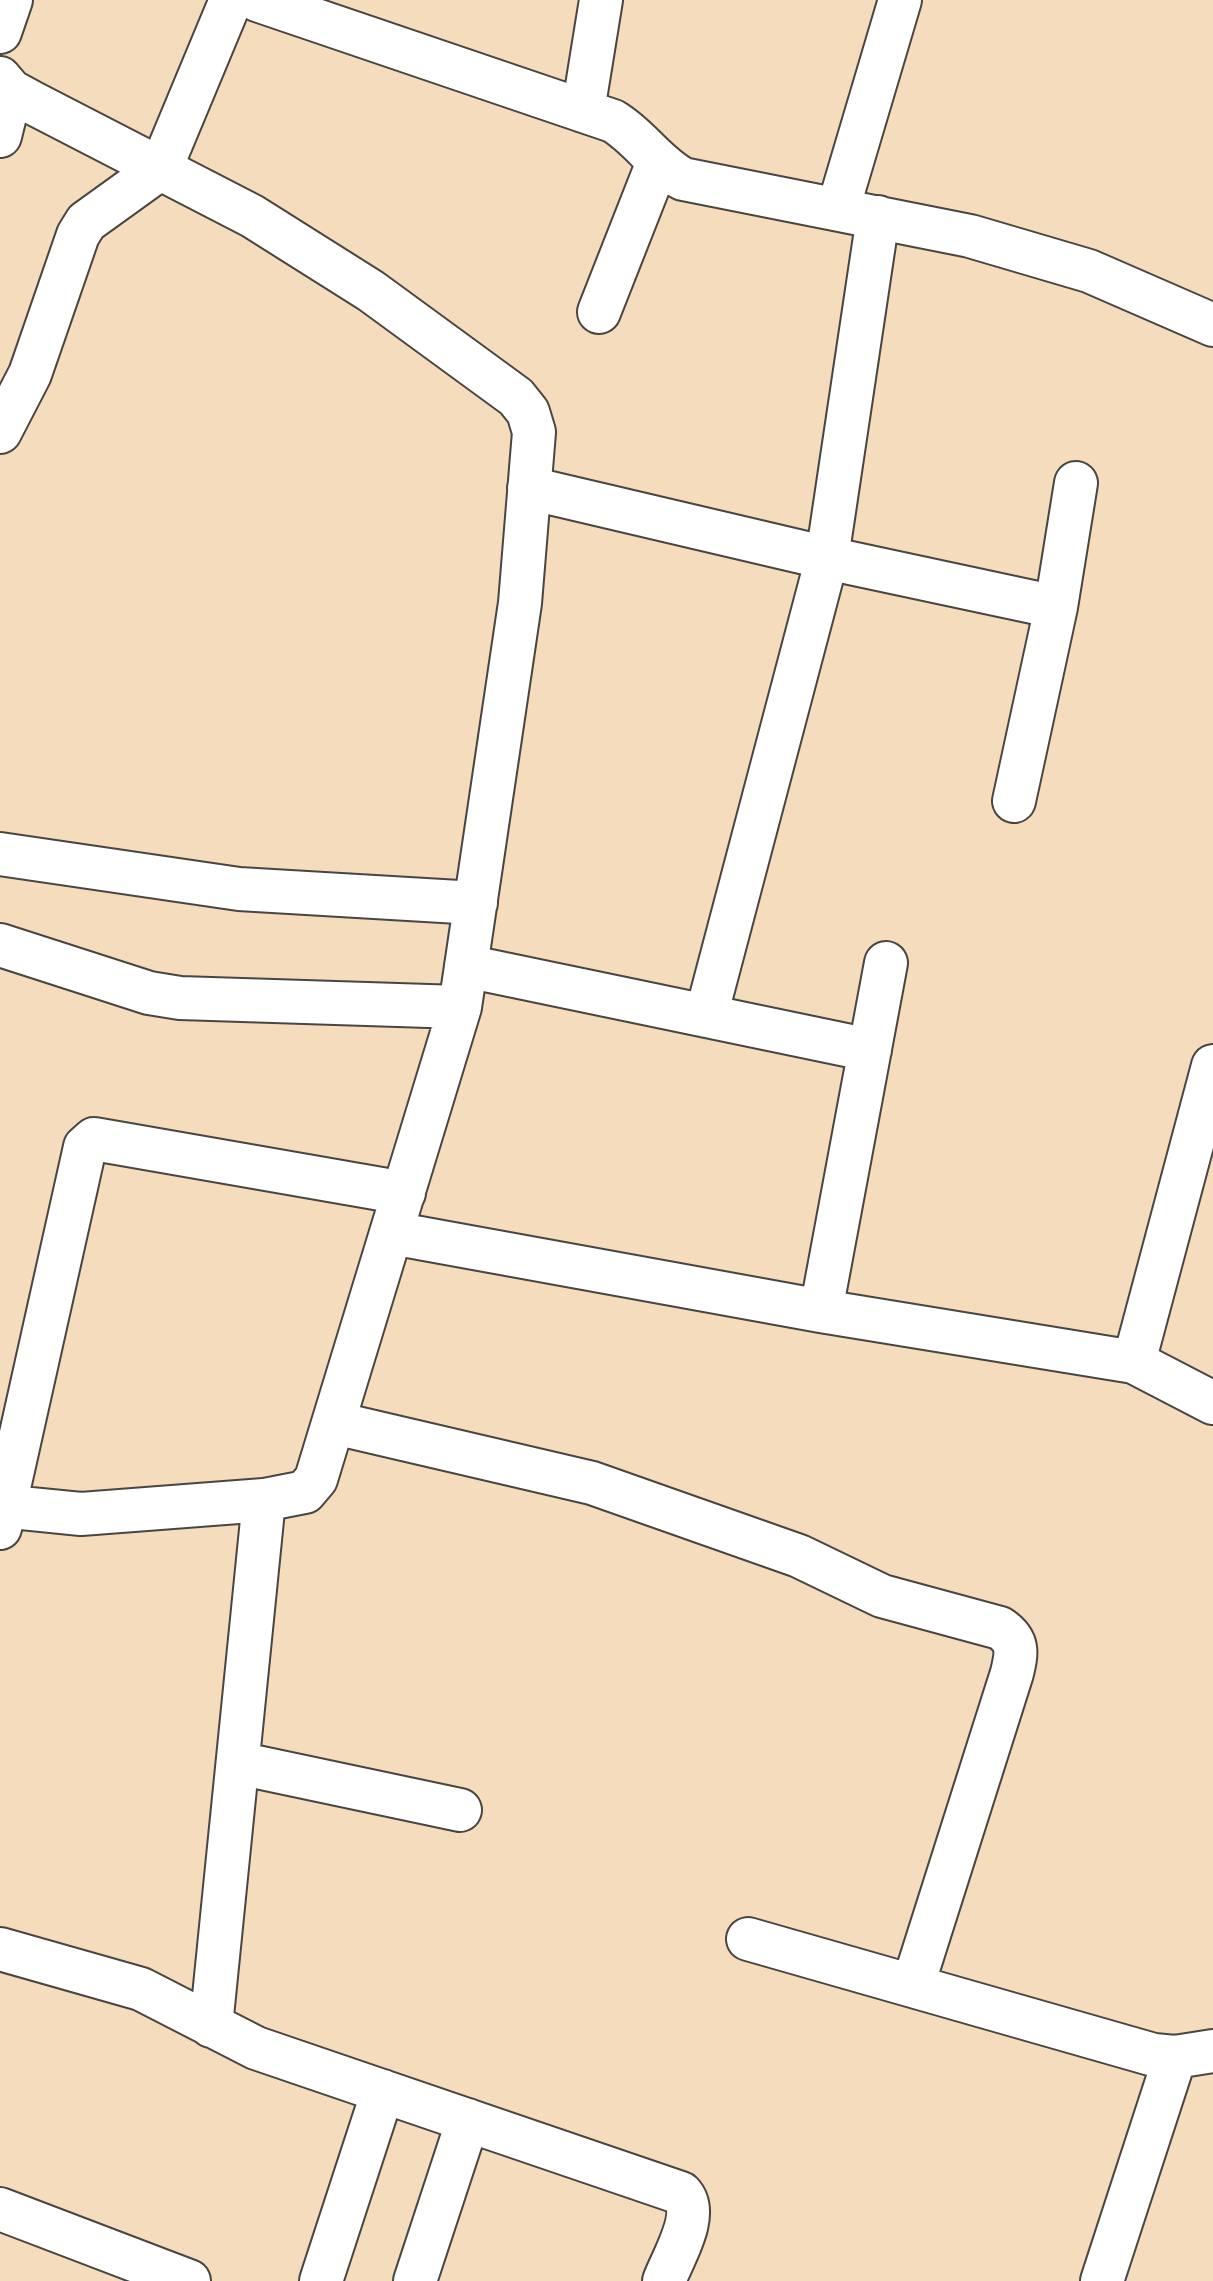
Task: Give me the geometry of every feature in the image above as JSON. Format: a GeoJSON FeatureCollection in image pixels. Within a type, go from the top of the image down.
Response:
{"type":"FeatureCollection","features":[{"type":"Feature","properties":{"kind":"street"},"geometry":{"type":"LineString","coordinates":[[0,32],[11,0]]}},
{"type":"Feature","properties":{"kind":"street"},"geometry":{"type":"LineString","coordinates":[[0,432],[30,374],[78,235],[86,222],[161,168],[231,0]]}},
{"type":"Feature","properties":{"kind":"street"},"geometry":{"type":"LineString","coordinates":[[257,0],[583,111],[633,132],[658,162],[683,179],[970,236],[1089,271],[1213,325]]}},
{"type":"Feature","properties":{"kind":"street"},"geometry":{"type":"LineString","coordinates":[[583,111],[601,0]]}},
{"type":"Feature","properties":{"kind":"street"},"geometry":{"type":"LineString","coordinates":[[706,1016],[827,558],[858,213],[900,0]]}},
{"type":"Feature","properties":{"kind":"street"},"geometry":{"type":"LineString","coordinates":[[0,136],[5,84],[252,216],[371,291],[516,397],[528,412],[534,432],[520,603],[460,1007],[335,1423],[316,1479],[305,1492],[264,1500],[81,1514],[1,1513],[85,1147],[94,1139],[404,1193]]}},
{"type":"Feature","properties":{"kind":"street"},"geometry":{"type":"LineString","coordinates":[[599,312],[658,162]]}},
{"type":"Feature","properties":{"kind":"street"},"geometry":{"type":"LineString","coordinates":[[1014,801],[1056,607],[1076,483]]}},
{"type":"Feature","properties":{"kind":"street"},"geometry":{"type":"LineString","coordinates":[[529,488],[827,558],[1056,607]]}},
{"type":"Feature","properties":{"kind":"street"},"geometry":{"type":"LineString","coordinates":[[0,854],[239,889],[476,903]]}},
{"type":"Feature","properties":{"kind":"street"},"geometry":{"type":"LineString","coordinates":[[0,945],[149,993],[180,998],[460,1007]]}},
{"type":"Feature","properties":{"kind":"street"},"geometry":{"type":"LineString","coordinates":[[821,1311],[886,963]]}},
{"type":"Feature","properties":{"kind":"street"},"geometry":{"type":"LineString","coordinates":[[466,966],[870,1050]]}},
{"type":"Feature","properties":{"kind":"street"},"geometry":{"type":"LineString","coordinates":[[1134,1362],[1213,1066]]}},
{"type":"Feature","properties":{"kind":"street"},"geometry":{"type":"LineString","coordinates":[[392,1233],[821,1311],[1134,1362],[1213,1403]]}},
{"type":"Feature","properties":{"kind":"street"},"geometry":{"type":"LineString","coordinates":[[335,1423],[592,1483],[799,1556],[882,1596],[1000,1628],[1012,1637],[1017,1650],[1012,1673],[913,1985]]}},
{"type":"Feature","properties":{"kind":"street"},"geometry":{"type":"LineString","coordinates":[[211,2026],[264,1500]]}},
{"type":"Feature","properties":{"kind":"street"},"geometry":{"type":"LineString","coordinates":[[238,1763],[460,1810]]}},
{"type":"Feature","properties":{"kind":"street"},"geometry":{"type":"LineString","coordinates":[[748,1939],[1154,2055],[1194,2054],[1102,2281]]}},
{"type":"Feature","properties":{"kind":"street"},"geometry":{"type":"LineString","coordinates":[[0,1949],[141,1989],[256,2048],[681,2193],[689,2201],[690,2214],[664,2281]]}},
{"type":"Feature","properties":{"kind":"street"},"geometry":{"type":"LineString","coordinates":[[321,2281],[383,2091]]}},
{"type":"Feature","properties":{"kind":"street"},"geometry":{"type":"LineString","coordinates":[[415,2281],[468,2120]]}},
{"type":"Feature","properties":{"kind":"street"},"geometry":{"type":"LineString","coordinates":[[0,2209],[189,2281]]}}]}
